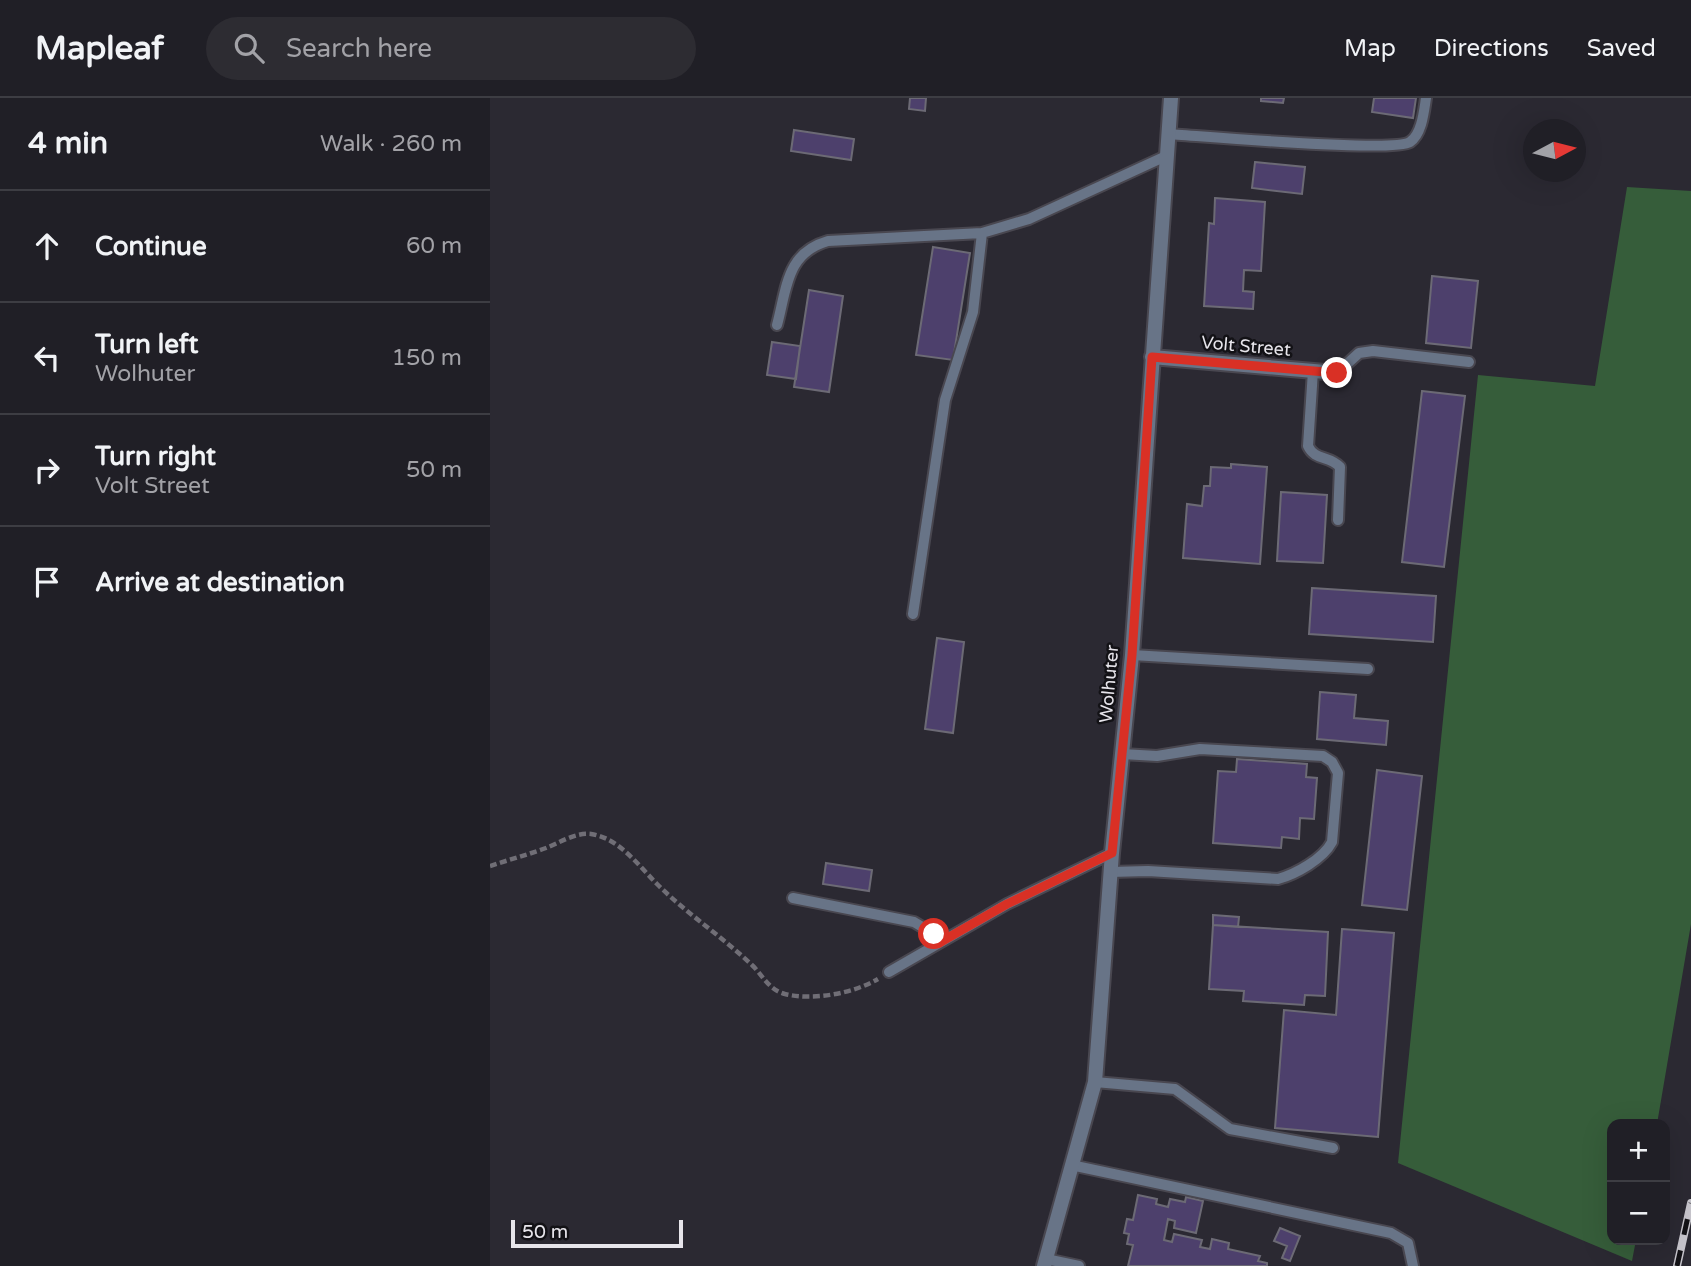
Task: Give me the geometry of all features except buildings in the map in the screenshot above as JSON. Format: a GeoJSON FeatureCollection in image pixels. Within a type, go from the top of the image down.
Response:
{"type":"FeatureCollection","features":[{"type":"Feature","properties":{"kind":"street","name":"Wolhuter"},"geometry":{"type":"LineString","coordinates":[[1045,1263],[1095,1082],[1110,872],[1132,655],[1171,98]]}},
{"type":"Feature","properties":{"kind":"street","name":"Volt Street"},"geometry":{"type":"LineString","coordinates":[[1152,357],[1337,373]]}},
{"type":"Feature","properties":{"kind":"lane"},"geometry":{"type":"LineString","coordinates":[[1168,134],[1355,145],[1401,145],[1413,140],[1419,130],[1426,98]]}},
{"type":"Feature","properties":{"kind":"lane"},"geometry":{"type":"LineString","coordinates":[[778,325],[792,269],[801,254],[813,245],[828,241],[982,233],[1029,219],[1166,156]]}},
{"type":"Feature","properties":{"kind":"lane"},"geometry":{"type":"LineString","coordinates":[[914,614],[945,400],[973,312],[982,233]]}},
{"type":"Feature","properties":{"kind":"lane"},"geometry":{"type":"LineString","coordinates":[[1337,373],[1359,353],[1373,351],[1469,362]]}},
{"type":"Feature","properties":{"kind":"lane"},"geometry":{"type":"LineString","coordinates":[[1313,371],[1308,446],[1311,453],[1333,459],[1340,467],[1338,520]]}},
{"type":"Feature","properties":{"kind":"lane"},"geometry":{"type":"LineString","coordinates":[[1132,655],[1368,669]]}},
{"type":"Feature","properties":{"kind":"lane"},"geometry":{"type":"LineString","coordinates":[[1110,872],[1148,871],[1278,879],[1289,876],[1327,851],[1332,842],[1338,773],[1332,762],[1323,757],[1200,749],[1157,755],[1122,754]]}},
{"type":"Feature","properties":{"kind":"lane"},"geometry":{"type":"LineString","coordinates":[[889,972],[1007,904],[1112,853]]}},
{"type":"Feature","properties":{"kind":"lane"},"geometry":{"type":"LineString","coordinates":[[793,898],[914,922],[934,934],[939,943]]}},
{"type":"Feature","properties":{"kind":"lane"},"geometry":{"type":"LineString","coordinates":[[1095,1082],[1175,1089],[1230,1129],[1333,1148]]}},
{"type":"Feature","properties":{"kind":"lane"},"geometry":{"type":"LineString","coordinates":[[1071,1165],[1391,1233],[1408,1243],[1413,1266]]}},
{"type":"Feature","properties":{"kind":"lane"},"geometry":{"type":"LineString","coordinates":[[1045,1263],[1079,1266]]}},
{"type":"Feature","properties":{"kind":"path"},"geometry":{"type":"LineString","coordinates":[[490,866],[544,849],[579,834],[603,837],[615,842],[660,888],[756,969],[771,988],[785,994],[804,996],[846,991],[865,986],[889,972]]}},
{"type":"Feature","properties":{"kind":"green space"},"geometry":{"type":"Polygon","coordinates":[[[1627,187],[1691,191],[1691,924],[1658,1119],[1607,1119],[1607,1245],[1635,1245],[1632,1261],[1398,1163],[1478,375],[1595,386],[1627,187]]]}},
{"type":"Feature","properties":{"kind":"railway"},"geometry":{"type":"LineString","coordinates":[[1677,1266],[1691,1203]]}},
{"type":"Feature","properties":{"kind":"route"},"geometry":{"type":"LineString","coordinates":[[934,934],[939,943],[1007,904],[1112,853],[1132,655],[1152,357],[1337,373]]}}]}
